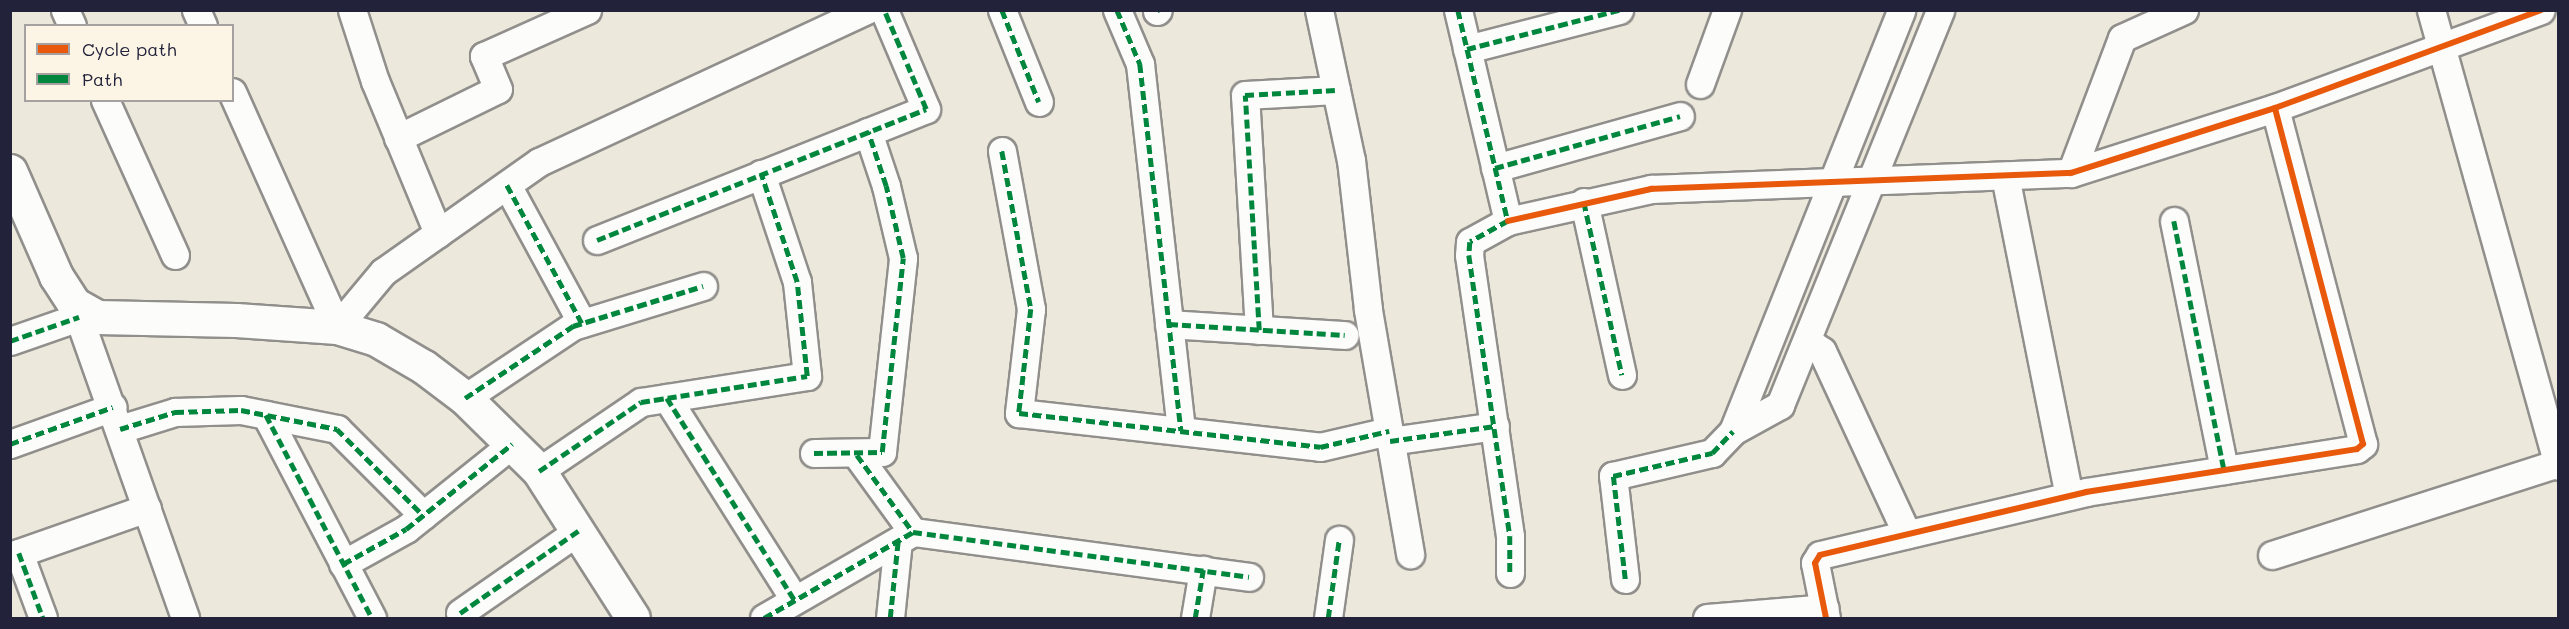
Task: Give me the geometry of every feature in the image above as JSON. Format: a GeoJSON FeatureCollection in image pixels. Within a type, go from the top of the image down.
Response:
{"type":"FeatureCollection","features":[{"type":"Feature","properties":{"kind":"street"},"geometry":{"type":"LineString","coordinates":[[65,10],[71,24]]}},
{"type":"Feature","properties":{"kind":"street"},"geometry":{"type":"LineString","coordinates":[[196,10],[202,24]]}},
{"type":"Feature","properties":{"kind":"street"},"geometry":{"type":"LineString","coordinates":[[352,10],[399,138],[438,233]]}},
{"type":"Feature","properties":{"kind":"street"},"geometry":{"type":"LineString","coordinates":[[399,138],[498,89],[484,56],[587,10]]}},
{"type":"Feature","properties":{"kind":"street"},"geometry":{"type":"LineString","coordinates":[[337,327],[383,272],[539,162],[866,10]]}},
{"type":"Feature","properties":{"kind":"street"},"geometry":{"type":"LineString","coordinates":[[597,240],[926,109],[884,10]]}},
{"type":"Feature","properties":{"kind":"street"},"geometry":{"type":"LineString","coordinates":[[1002,10],[1040,102]]}},
{"type":"Feature","properties":{"kind":"street"},"geometry":{"type":"LineString","coordinates":[[1117,10],[1140,64],[1181,431]]}},
{"type":"Feature","properties":{"kind":"street"},"geometry":{"type":"LineString","coordinates":[[1319,10],[1351,160],[1368,310],[1410,554]]}},
{"type":"Feature","properties":{"kind":"street"},"geometry":{"type":"LineString","coordinates":[[1458,10],[1508,221]]}},
{"type":"Feature","properties":{"kind":"street"},"geometry":{"type":"LineString","coordinates":[[1467,49],[1619,10]]}},
{"type":"Feature","properties":{"kind":"street"},"geometry":{"type":"LineString","coordinates":[[1700,84],[1727,10]]}},
{"type":"Feature","properties":{"kind":"street"},"geometry":{"type":"LineString","coordinates":[[1733,430],[1900,10]]}},
{"type":"Feature","properties":{"kind":"street"},"geometry":{"type":"LineString","coordinates":[[1625,579],[1612,476],[1712,453],[1733,430],[1780,405],[1808,341],[1868,183],[1940,10]]}},
{"type":"Feature","properties":{"kind":"street"},"geometry":{"type":"LineString","coordinates":[[2071,173],[2122,38],[2184,10]]}},
{"type":"Feature","properties":{"kind":"street"},"geometry":{"type":"LineString","coordinates":[[2272,555],[2558,464],[2440,46],[2432,10]]}},
{"type":"Feature","properties":{"kind":"street"},"geometry":{"type":"LineString","coordinates":[[1510,573],[1510,536],[1469,255],[1470,242],[1508,221],[1584,202],[1651,189],[1830,182],[1868,183],[2071,173],[2275,108],[2541,10]]}},
{"type":"Feature","properties":{"kind":"street"},"geometry":{"type":"LineString","coordinates":[[1259,330],[1245,95],[1336,90]]}},
{"type":"Feature","properties":{"kind":"street"},"geometry":{"type":"LineString","coordinates":[[234,97],[337,327]]}},
{"type":"Feature","properties":{"kind":"street"},"geometry":{"type":"LineString","coordinates":[[106,102],[175,255]]}},
{"type":"Feature","properties":{"kind":"street"},"geometry":{"type":"LineString","coordinates":[[1707,618],[1826,613],[1816,557],[2069,496],[2357,449],[2364,437],[2275,108]]}},
{"type":"Feature","properties":{"kind":"street"},"geometry":{"type":"LineString","coordinates":[[1495,168],[1680,116]]}},
{"type":"Feature","properties":{"kind":"street"},"geometry":{"type":"LineString","coordinates":[[814,453],[857,455],[882,452],[903,258],[886,186],[868,132]]}},
{"type":"Feature","properties":{"kind":"street"},"geometry":{"type":"LineString","coordinates":[[1002,150],[1031,309],[1020,413],[1320,447],[1390,436],[1495,426]]}},
{"type":"Feature","properties":{"kind":"street"},"geometry":{"type":"LineString","coordinates":[[10,171],[56,276],[76,311],[116,418],[185,618]]}},
{"type":"Feature","properties":{"kind":"street"},"geometry":{"type":"LineString","coordinates":[[539,471],[641,402],[807,376],[797,282],[761,174]]}},
{"type":"Feature","properties":{"kind":"street"},"geometry":{"type":"LineString","coordinates":[[2005,176],[2069,496]]}},
{"type":"Feature","properties":{"kind":"street"},"geometry":{"type":"LineString","coordinates":[[507,185],[582,323]]}},
{"type":"Feature","properties":{"kind":"street"},"geometry":{"type":"LineString","coordinates":[[1584,202],[1622,375]]}},
{"type":"Feature","properties":{"kind":"street"},"geometry":{"type":"LineString","coordinates":[[2174,221],[2224,470]]}},
{"type":"Feature","properties":{"kind":"street"},"geometry":{"type":"LineString","coordinates":[[465,398],[582,323],[703,286]]}},
{"type":"Feature","properties":{"kind":"street"},"geometry":{"type":"LineString","coordinates":[[10,341],[76,311],[97,317],[236,320],[337,327],[376,339],[424,367],[465,398],[539,471],[633,618]]}},
{"type":"Feature","properties":{"kind":"street"},"geometry":{"type":"LineString","coordinates":[[1169,324],[1345,335]]}},
{"type":"Feature","properties":{"kind":"street"},"geometry":{"type":"LineString","coordinates":[[1808,341],[1822,351],[1907,534]]}},
{"type":"Feature","properties":{"kind":"street"},"geometry":{"type":"LineString","coordinates":[[1759,362],[1792,375]]}},
{"type":"Feature","properties":{"kind":"street"},"geometry":{"type":"LineString","coordinates":[[667,398],[794,599]]}},
{"type":"Feature","properties":{"kind":"street"},"geometry":{"type":"LineString","coordinates":[[10,444],[116,418],[175,412],[241,410],[337,429],[423,515]]}},
{"type":"Feature","properties":{"kind":"street"},"geometry":{"type":"LineString","coordinates":[[266,415],[372,618]]}},
{"type":"Feature","properties":{"kind":"street"},"geometry":{"type":"LineString","coordinates":[[343,564],[406,529],[512,444]]}},
{"type":"Feature","properties":{"kind":"street"},"geometry":{"type":"LineString","coordinates":[[857,455],[905,536],[890,618]]}},
{"type":"Feature","properties":{"kind":"street"},"geometry":{"type":"LineString","coordinates":[[43,618],[15,554],[147,508]]}},
{"type":"Feature","properties":{"kind":"street"},"geometry":{"type":"LineString","coordinates":[[460,613],[578,531]]}},
{"type":"Feature","properties":{"kind":"street"},"geometry":{"type":"LineString","coordinates":[[764,618],[905,536],[1248,577]]}},
{"type":"Feature","properties":{"kind":"street"},"geometry":{"type":"LineString","coordinates":[[1328,618],[1339,540]]}},
{"type":"Feature","properties":{"kind":"street"},"geometry":{"type":"LineString","coordinates":[[1195,618],[1203,570]]}},
{"type":"Feature","properties":{"kind":"marked path"},"geometry":{"type":"LineString","coordinates":[[597,240],[926,109],[884,10]]}},
{"type":"Feature","properties":{"kind":"marked path"},"geometry":{"type":"LineString","coordinates":[[1002,10],[1039,102]]}},
{"type":"Feature","properties":{"kind":"marked path"},"geometry":{"type":"LineString","coordinates":[[1117,10],[1140,64],[1181,431]]}},
{"type":"Feature","properties":{"kind":"marked path"},"geometry":{"type":"LineString","coordinates":[[1458,10],[1508,221],[1470,242],[1469,255],[1510,536],[1510,573]]}},
{"type":"Feature","properties":{"kind":"marked path"},"geometry":{"type":"LineString","coordinates":[[1467,49],[1619,10]]}},
{"type":"Feature","properties":{"kind":"marked path"},"geometry":{"type":"LineString","coordinates":[[1259,330],[1245,95],[1336,90]]}},
{"type":"Feature","properties":{"kind":"marked path"},"geometry":{"type":"LineString","coordinates":[[1495,168],[1680,116]]}},
{"type":"Feature","properties":{"kind":"marked path"},"geometry":{"type":"LineString","coordinates":[[814,453],[882,452],[903,258],[886,186],[868,132]]}},
{"type":"Feature","properties":{"kind":"marked path"},"geometry":{"type":"LineString","coordinates":[[1002,151],[1031,309],[1019,413],[1320,447],[1389,431]]}},
{"type":"Feature","properties":{"kind":"marked path"},"geometry":{"type":"LineString","coordinates":[[539,471],[641,402],[807,376],[797,282],[761,174]]}},
{"type":"Feature","properties":{"kind":"marked path"},"geometry":{"type":"LineString","coordinates":[[507,185],[582,323]]}},
{"type":"Feature","properties":{"kind":"marked path"},"geometry":{"type":"LineString","coordinates":[[1584,202],[1622,375]]}},
{"type":"Feature","properties":{"kind":"marked path"},"geometry":{"type":"LineString","coordinates":[[2174,221],[2224,470]]}},
{"type":"Feature","properties":{"kind":"marked path"},"geometry":{"type":"LineString","coordinates":[[465,398],[573,326],[703,286]]}},
{"type":"Feature","properties":{"kind":"marked path"},"geometry":{"type":"LineString","coordinates":[[10,341],[79,317]]}},
{"type":"Feature","properties":{"kind":"marked path"},"geometry":{"type":"LineString","coordinates":[[1169,324],[1345,335]]}},
{"type":"Feature","properties":{"kind":"marked path"},"geometry":{"type":"LineString","coordinates":[[667,398],[794,599]]}},
{"type":"Feature","properties":{"kind":"marked path"},"geometry":{"type":"LineString","coordinates":[[10,444],[113,407]]}},
{"type":"Feature","properties":{"kind":"marked path"},"geometry":{"type":"LineString","coordinates":[[120,429],[175,412],[241,410],[337,429],[423,515]]}},
{"type":"Feature","properties":{"kind":"marked path"},"geometry":{"type":"LineString","coordinates":[[266,415],[372,618]]}},
{"type":"Feature","properties":{"kind":"marked path"},"geometry":{"type":"LineString","coordinates":[[1390,441],[1495,426]]}},
{"type":"Feature","properties":{"kind":"marked path"},"geometry":{"type":"LineString","coordinates":[[1625,579],[1613,476],[1712,453],[1733,431]]}},
{"type":"Feature","properties":{"kind":"marked path"},"geometry":{"type":"LineString","coordinates":[[343,564],[406,529],[512,444]]}},
{"type":"Feature","properties":{"kind":"marked path"},"geometry":{"type":"LineString","coordinates":[[857,455],[913,532]]}},
{"type":"Feature","properties":{"kind":"marked path"},"geometry":{"type":"LineString","coordinates":[[460,613],[578,531]]}},
{"type":"Feature","properties":{"kind":"marked path"},"geometry":{"type":"LineString","coordinates":[[764,618],[913,532],[1249,577]]}},
{"type":"Feature","properties":{"kind":"marked path"},"geometry":{"type":"LineString","coordinates":[[1328,618],[1339,540]]}},
{"type":"Feature","properties":{"kind":"marked path"},"geometry":{"type":"LineString","coordinates":[[890,618],[898,541]]}},
{"type":"Feature","properties":{"kind":"marked path"},"geometry":{"type":"LineString","coordinates":[[19,553],[43,618]]}},
{"type":"Feature","properties":{"kind":"marked path"},"geometry":{"type":"LineString","coordinates":[[1195,618],[1203,570]]}},
{"type":"Feature","properties":{"kind":"cycle path"},"geometry":{"type":"LineString","coordinates":[[1508,221],[1651,189],[2071,173],[2275,108],[2541,10]]}},
{"type":"Feature","properties":{"kind":"cycle path"},"geometry":{"type":"LineString","coordinates":[[1826,618],[1815,563],[1820,555],[2086,492],[2357,449],[2363,444],[2275,108]]}}]}
